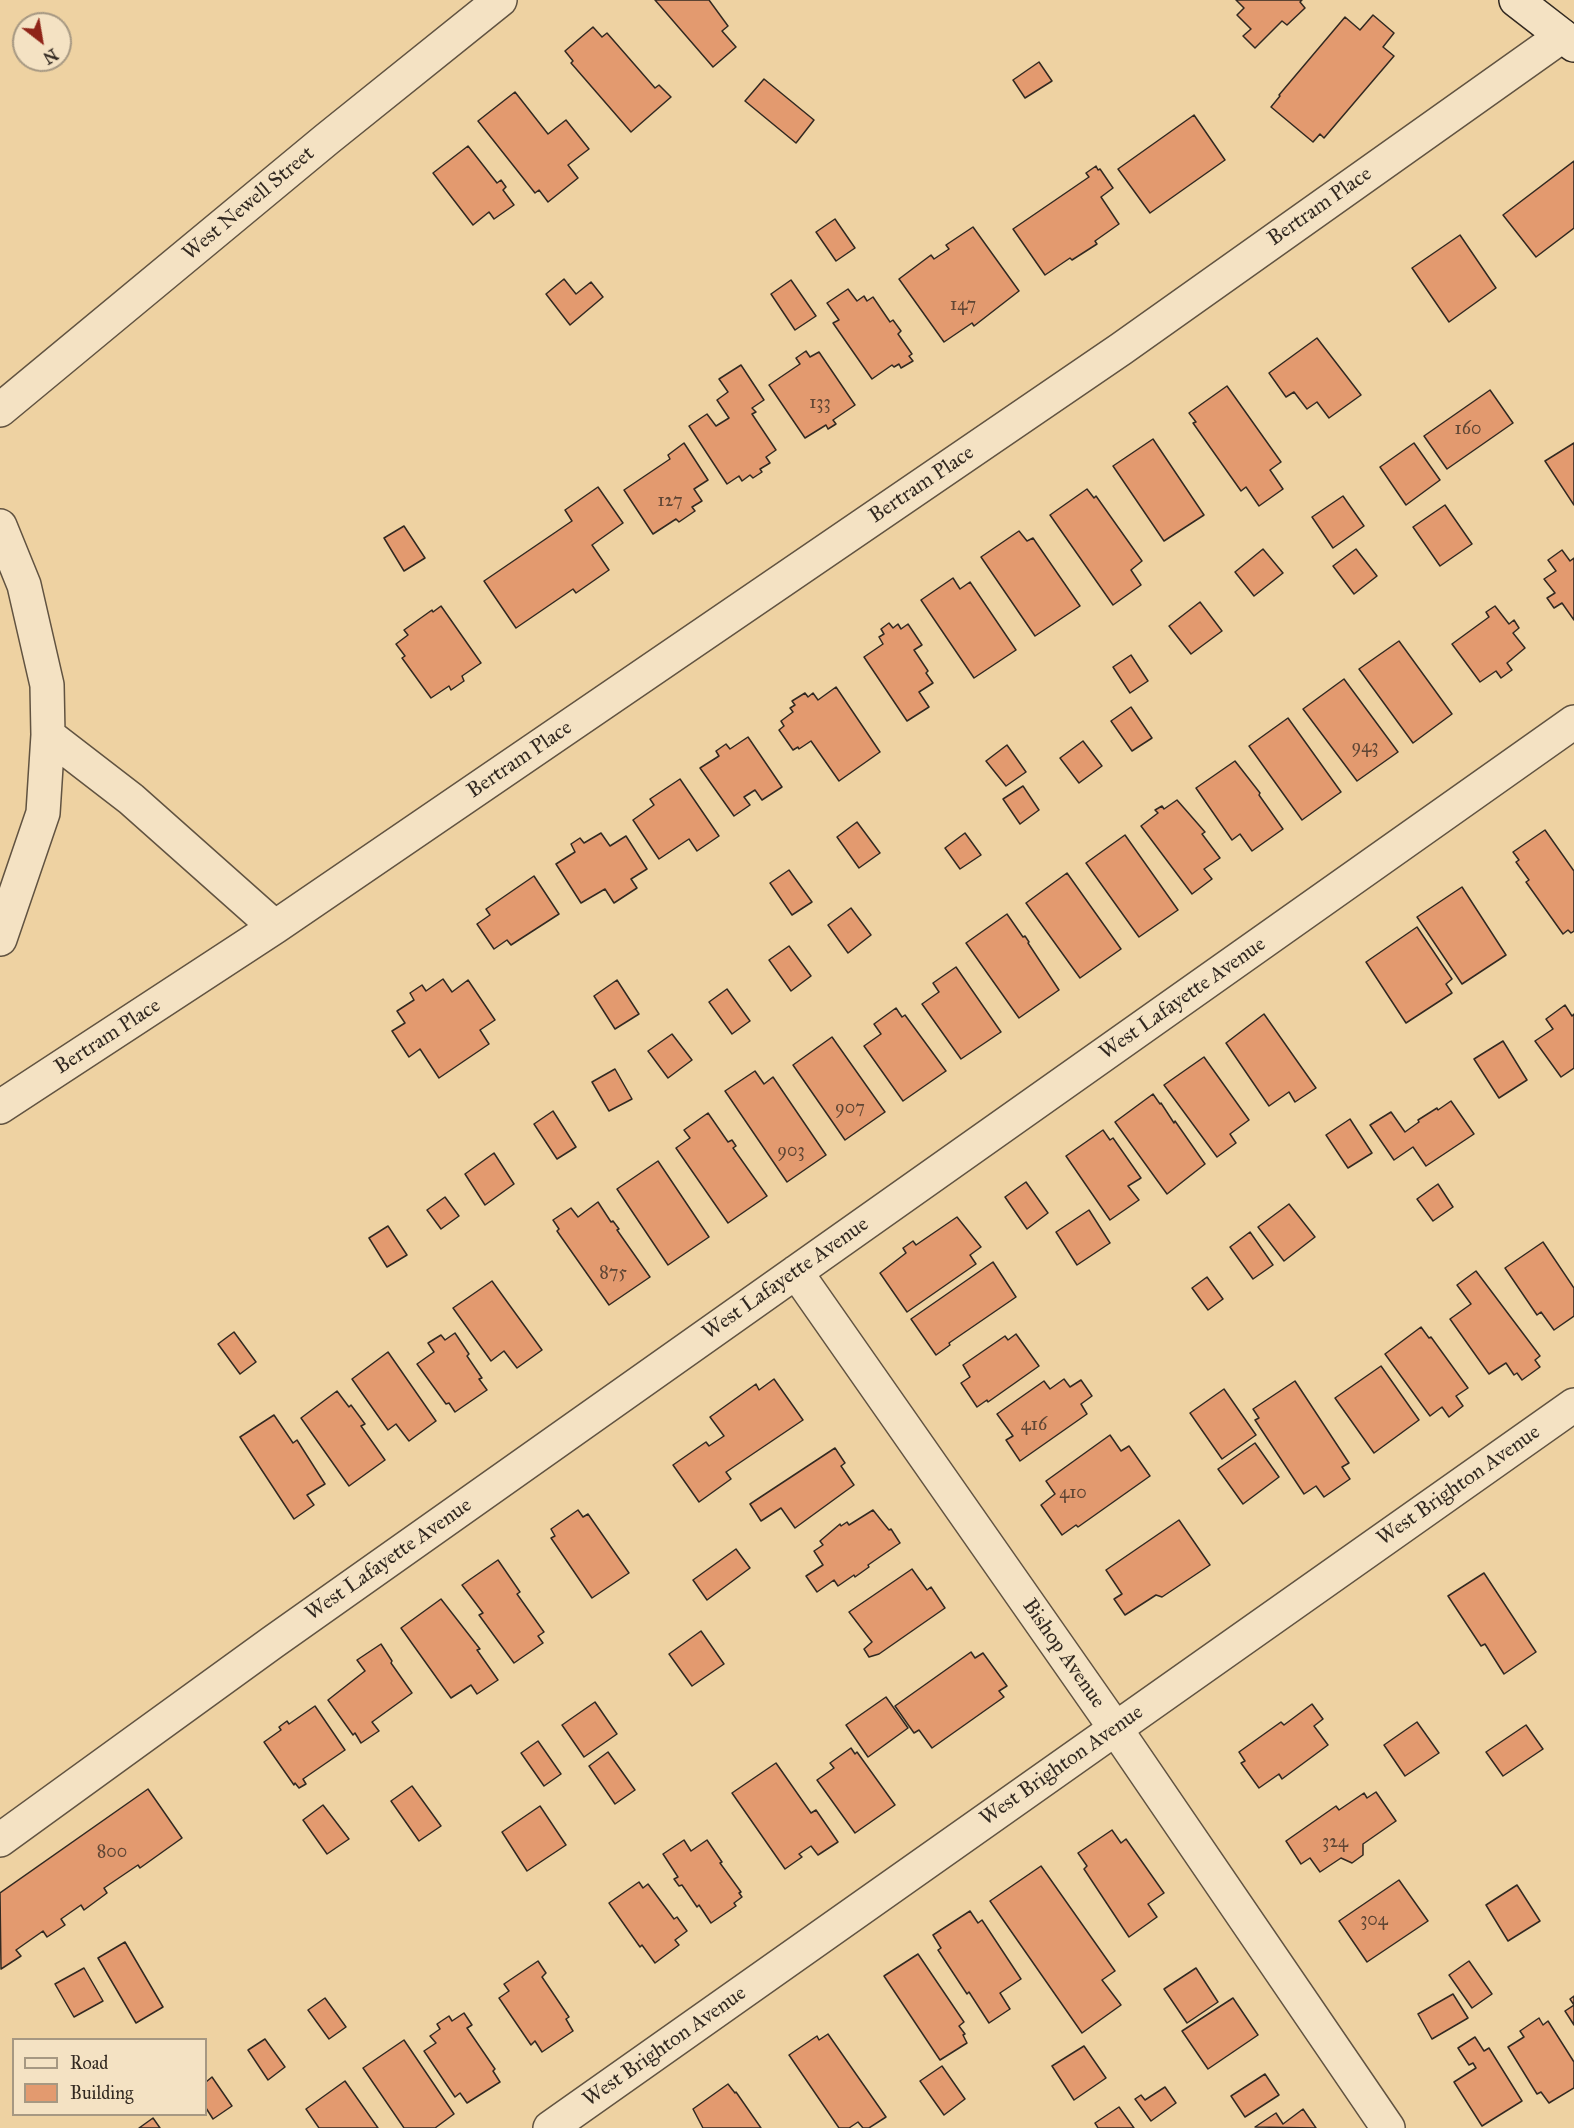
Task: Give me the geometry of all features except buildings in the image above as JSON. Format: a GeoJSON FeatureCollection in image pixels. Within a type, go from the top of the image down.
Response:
{"type":"FeatureCollection","features":[{"type":"Feature","properties":{"kind":"street","name":"West Newell Street"},"geometry":{"type":"LineString","coordinates":[[0,410],[327,139],[500,0]]}},
{"type":"Feature","properties":{"kind":"street"},"geometry":{"type":"LineString","coordinates":[[1516,0],[1568,40]]}},
{"type":"Feature","properties":{"kind":"street","name":"Bertram Place"},"geometry":{"type":"LineString","coordinates":[[0,1107],[275,927],[1121,349],[1568,40]]}},
{"type":"Feature","properties":{"kind":"street"},"geometry":{"type":"LineString","coordinates":[[0,526],[24,585],[47,685],[48,735],[43,813],[0,939]]}},
{"type":"Feature","properties":{"kind":"street","name":"West Lafayette Avenue"},"geometry":{"type":"LineString","coordinates":[[0,1840],[273,1642],[1574,722]]}},
{"type":"Feature","properties":{"kind":"street"},"geometry":{"type":"LineString","coordinates":[[48,735],[131,799],[275,927]]}},
{"type":"Feature","properties":{"kind":"street","name":"Bishop Avenue"},"geometry":{"type":"LineString","coordinates":[[796,1272],[1115,1728],[1389,2128]]}},
{"type":"Feature","properties":{"kind":"street","name":"West Brighton Avenue"},"geometry":{"type":"LineString","coordinates":[[550,2128],[1574,1405]]}}]}
